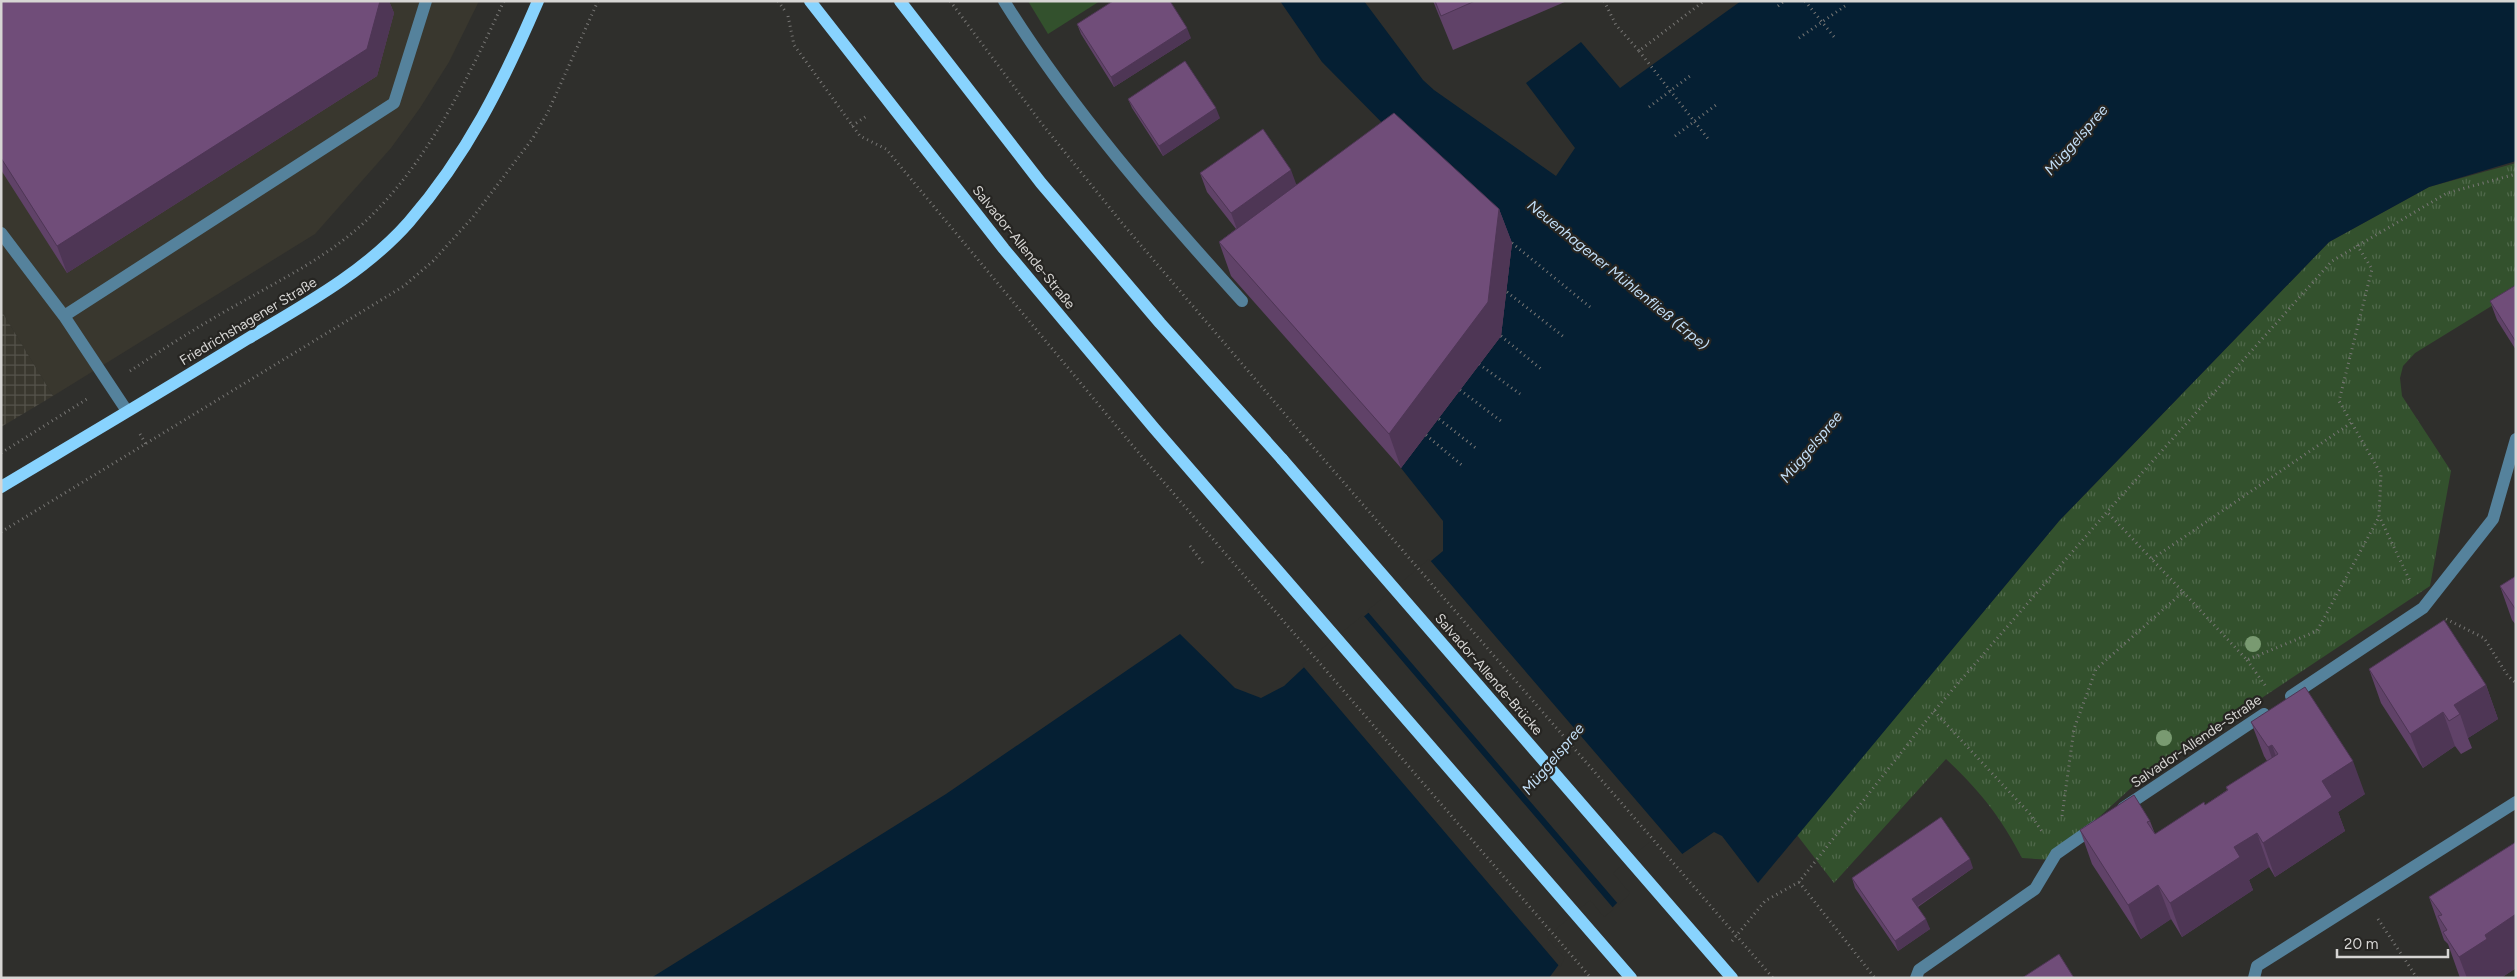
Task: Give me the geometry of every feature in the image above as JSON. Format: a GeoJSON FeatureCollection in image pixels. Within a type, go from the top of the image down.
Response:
{"type":"FeatureCollection","features":[{"type":"Feature","properties":{"kind":"main road","name":"Friedrichshagener Straße"},"geometry":{"type":"LineString","coordinates":[[1,487],[311,302],[369,259],[408,223],[460,156],[493,101],[538,1]]}},
{"type":"Feature","properties":{"kind":"main road","name":"Salvador-Allende-Straße"},"geometry":{"type":"LineString","coordinates":[[810,1],[1004,249],[1221,506],[1631,978]]}},
{"type":"Feature","properties":{"kind":"main road","name":"Salvador-Allende-Brücke"},"geometry":{"type":"LineString","coordinates":[[900,1],[1048,190],[1160,323],[1282,459],[1732,978]]}},
{"type":"Feature","properties":{"kind":"lane"},"geometry":{"type":"LineString","coordinates":[[64,316],[394,103],[426,1]]}},
{"type":"Feature","properties":{"kind":"lane"},"geometry":{"type":"LineString","coordinates":[[1004,1],[1041,60],[1113,154],[1242,301]]}},
{"type":"Feature","properties":{"kind":"lane"},"geometry":{"type":"LineString","coordinates":[[1,233],[64,316],[127,412]]}},
{"type":"Feature","properties":{"kind":"lane","name":"Salvador-Allende-Straße"},"geometry":{"type":"LineString","coordinates":[[1916,978],[1919,970],[2035,889],[2056,854],[2423,608],[2493,519],[2516,439]]}},
{"type":"Feature","properties":{"kind":"lane"},"geometry":{"type":"LineString","coordinates":[[2254,978],[2257,966],[2516,802]]}},
{"type":"Feature","properties":{"kind":"path"},"geometry":{"type":"LineString","coordinates":[[183,337],[306,265],[346,238],[374,212],[410,169],[460,93],[504,1]]}},
{"type":"Feature","properties":{"kind":"path"},"geometry":{"type":"LineString","coordinates":[[778,1],[788,14],[794,45],[860,136],[886,149],[1036,333],[1591,978]]}},
{"type":"Feature","properties":{"kind":"path"},"geometry":{"type":"LineString","coordinates":[[950,1],[1042,124],[1122,223],[1307,440],[1773,978]]}},
{"type":"Feature","properties":{"kind":"path"},"geometry":{"type":"LineString","coordinates":[[1604,1],[1616,24],[1709,140]]}},
{"type":"Feature","properties":{"kind":"path"},"geometry":{"type":"LineString","coordinates":[[1639,51],[1704,1]]}},
{"type":"Feature","properties":{"kind":"path"},"geometry":{"type":"LineString","coordinates":[[1778,6],[1784,1]]}},
{"type":"Feature","properties":{"kind":"path"},"geometry":{"type":"LineString","coordinates":[[1806,1],[1835,38]]}},
{"type":"Feature","properties":{"kind":"path"},"geometry":{"type":"LineString","coordinates":[[1800,38],[1845,6]]}},
{"type":"Feature","properties":{"kind":"path"},"geometry":{"type":"LineString","coordinates":[[1649,107],[1690,76]]}},
{"type":"Feature","properties":{"kind":"path"},"geometry":{"type":"LineString","coordinates":[[1675,136],[1716,105]]}},
{"type":"Feature","properties":{"kind":"path"},"geometry":{"type":"LineString","coordinates":[[852,126],[870,113]]}},
{"type":"Feature","properties":{"kind":"path"},"geometry":{"type":"LineString","coordinates":[[1727,947],[1765,901],[1798,882],[1934,711],[2107,512],[2332,261],[2447,193],[2516,174]]}},
{"type":"Feature","properties":{"kind":"path"},"geometry":{"type":"LineString","coordinates":[[1512,243],[1590,307]]}},
{"type":"Feature","properties":{"kind":"path"},"geometry":{"type":"LineString","coordinates":[[2247,660],[2317,630],[2379,516],[2381,474],[2339,401],[2372,269],[2357,245]]}},
{"type":"Feature","properties":{"kind":"path"},"geometry":{"type":"LineString","coordinates":[[1507,292],[1564,337]]}},
{"type":"Feature","properties":{"kind":"path"},"geometry":{"type":"LineString","coordinates":[[1501,336],[1541,370]]}},
{"type":"Feature","properties":{"kind":"path"},"geometry":{"type":"LineString","coordinates":[[1480,364],[1520,394]]}},
{"type":"Feature","properties":{"kind":"path"},"geometry":{"type":"LineString","coordinates":[[1460,390],[1501,421]]}},
{"type":"Feature","properties":{"kind":"path"},"geometry":{"type":"LineString","coordinates":[[1438,419],[1478,449]]}},
{"type":"Feature","properties":{"kind":"path"},"geometry":{"type":"LineString","coordinates":[[2152,559],[2352,423]]}},
{"type":"Feature","properties":{"kind":"path"},"geometry":{"type":"LineString","coordinates":[[1426,435],[1464,466]]}},
{"type":"Feature","properties":{"kind":"path"},"geometry":{"type":"LineString","coordinates":[[2107,512],[2247,660],[2275,706]]}},
{"type":"Feature","properties":{"kind":"path"},"geometry":{"type":"LineString","coordinates":[[2379,516],[2423,608],[2484,638],[2516,683]]}},
{"type":"Feature","properties":{"kind":"path"},"geometry":{"type":"LineString","coordinates":[[1190,546],[1205,566]]}},
{"type":"Feature","properties":{"kind":"path"},"geometry":{"type":"LineString","coordinates":[[2056,854],[2074,729],[2096,669],[2182,592]]}},
{"type":"Feature","properties":{"kind":"path"},"geometry":{"type":"LineString","coordinates":[[1934,711],[2030,814],[2056,854]]}},
{"type":"Feature","properties":{"kind":"path"},"geometry":{"type":"LineString","coordinates":[[1798,882],[1875,978]]}},
{"type":"Feature","properties":{"kind":"path"},"geometry":{"type":"LineString","coordinates":[[2364,898],[2417,978]]}},
{"type":"Feature","properties":{"kind":"shaded area"},"geometry":{"type":"Polygon","coordinates":[[[1,1],[479,1],[449,62],[420,108],[391,148],[315,234],[53,396],[1,310],[1,1]]]}},
{"type":"Feature","properties":{"kind":"shaded area"},"geometry":{"type":"Polygon","coordinates":[[[1,310],[53,396],[1,427],[1,310]]]}},
{"type":"Feature","properties":{"kind":"green space"},"geometry":{"type":"Polygon","coordinates":[[[1028,1],[1100,1],[1048,34],[1028,1]]]}},
{"type":"Feature","properties":{"kind":"green space"},"geometry":{"type":"Polygon","coordinates":[[[2516,163],[2516,291],[2415,353],[2403,366],[2400,378],[2402,396],[2451,471],[2430,586],[2143,777],[2052,860],[2022,858],[2006,830],[1988,805],[1946,759],[1834,883],[1797,835],[2059,521],[2329,242],[2429,187],[2516,163]]]}},
{"type":"Feature","properties":{"kind":"water"},"geometry":{"type":"Polygon","coordinates":[[[1280,1],[1364,1],[1423,80],[1434,90],[1556,176],[1575,148],[1526,83],[1581,42],[1620,88],[1741,1],[2516,1],[2516,161],[2429,187],[2329,242],[2059,521],[1758,883],[1722,836],[1714,832],[1675,859],[1653,836],[1609,873],[1627,893],[1605,915],[1590,896],[1544,937],[1563,959],[1549,978],[651,978],[946,794],[1180,634],[1235,688],[1261,698],[1284,686],[1315,657],[1443,551],[1443,521],[1401,468],[1501,336],[1512,243],[1406,147],[1322,62],[1280,1]]]}},
{"type":"Feature","properties":{"kind":"pier"},"geometry":{"type":"Polygon","coordinates":[[[1429,559],[1684,856],[1674,862],[1653,839],[1613,873],[1630,893],[1619,905],[1367,611],[1429,559]]]}},
{"type":"Feature","properties":{"kind":"pier"},"geometry":{"type":"Polygon","coordinates":[[[1363,615],[1614,909],[1604,917],[1590,900],[1547,937],[1565,958],[1560,967],[1302,665],[1363,615]]]}},
{"type":"Feature","properties":{"kind":"building"},"geometry":{"type":"Polygon","coordinates":[[[1,1],[380,1],[367,49],[57,246],[1,158],[1,1]]]}},
{"type":"Feature","properties":{"kind":"building"},"geometry":{"type":"Polygon","coordinates":[[[1113,1],[1170,1],[1187,28],[1111,77],[1077,24],[1113,1]]]}},
{"type":"Feature","properties":{"kind":"building"},"geometry":{"type":"Polygon","coordinates":[[[1435,1],[1475,1],[1441,16],[1435,1]]]}},
{"type":"Feature","properties":{"kind":"building"},"geometry":{"type":"Polygon","coordinates":[[[1185,61],[1216,108],[1159,146],[1128,99],[1185,61]]]}},
{"type":"Feature","properties":{"kind":"building"},"geometry":{"type":"Polygon","coordinates":[[[1394,113],[1499,209],[1488,302],[1389,434],[1219,242],[1394,113]]]}},
{"type":"Feature","properties":{"kind":"building"},"geometry":{"type":"Polygon","coordinates":[[[1263,129],[1291,170],[1231,213],[1200,173],[1263,129]]]}},
{"type":"Feature","properties":{"kind":"building"},"geometry":{"type":"Polygon","coordinates":[[[2516,285],[2516,342],[2490,301],[2516,285]]]}},
{"type":"Feature","properties":{"kind":"building"},"geometry":{"type":"Polygon","coordinates":[[[2516,576],[2516,610],[2500,586],[2516,576]]]}},
{"type":"Feature","properties":{"kind":"building"},"geometry":{"type":"Polygon","coordinates":[[[2444,620],[2486,685],[2454,705],[2460,714],[2449,721],[2443,712],[2410,734],[2369,669],[2444,620]]]}},
{"type":"Feature","properties":{"kind":"building"},"geometry":{"type":"Polygon","coordinates":[[[2305,687],[2353,761],[2322,781],[2332,797],[2263,843],[2257,833],[2234,847],[2240,857],[2170,903],[2158,885],[2128,905],[2080,830],[2134,795],[2150,821],[2147,822],[2155,834],[2204,802],[2205,805],[2228,790],[2226,787],[2278,754],[2272,745],[2268,747],[2251,722],[2305,687]]]}},
{"type":"Feature","properties":{"kind":"building"},"geometry":{"type":"Polygon","coordinates":[[[1941,817],[1970,859],[1912,899],[1926,919],[1895,941],[1852,878],[1941,817]]]}},
{"type":"Feature","properties":{"kind":"building"},"geometry":{"type":"Polygon","coordinates":[[[2516,842],[2516,914],[2485,935],[2487,939],[2459,957],[2443,932],[2447,930],[2438,916],[2442,915],[2429,897],[2516,842]]]}},
{"type":"Feature","properties":{"kind":"building"},"geometry":{"type":"Polygon","coordinates":[[[2059,954],[2074,978],[2022,978],[2059,954]]]}},
{"type":"Feature","properties":{"kind":"water label","name":"Müggelspree"},"geometry":{"type":"Point","coordinates":[2076,140]}},
{"type":"Feature","properties":{"kind":"water label","name":"Neuenhagener Mühlenfließ (Erpe)"},"geometry":{"type":"Point","coordinates":[1618,275]}},
{"type":"Feature","properties":{"kind":"water label","name":"Müggelspree"},"geometry":{"type":"Point","coordinates":[1811,447]}},
{"type":"Feature","properties":{"kind":"water label","name":"Müggelspree"},"geometry":{"type":"Point","coordinates":[1553,759]}}]}
